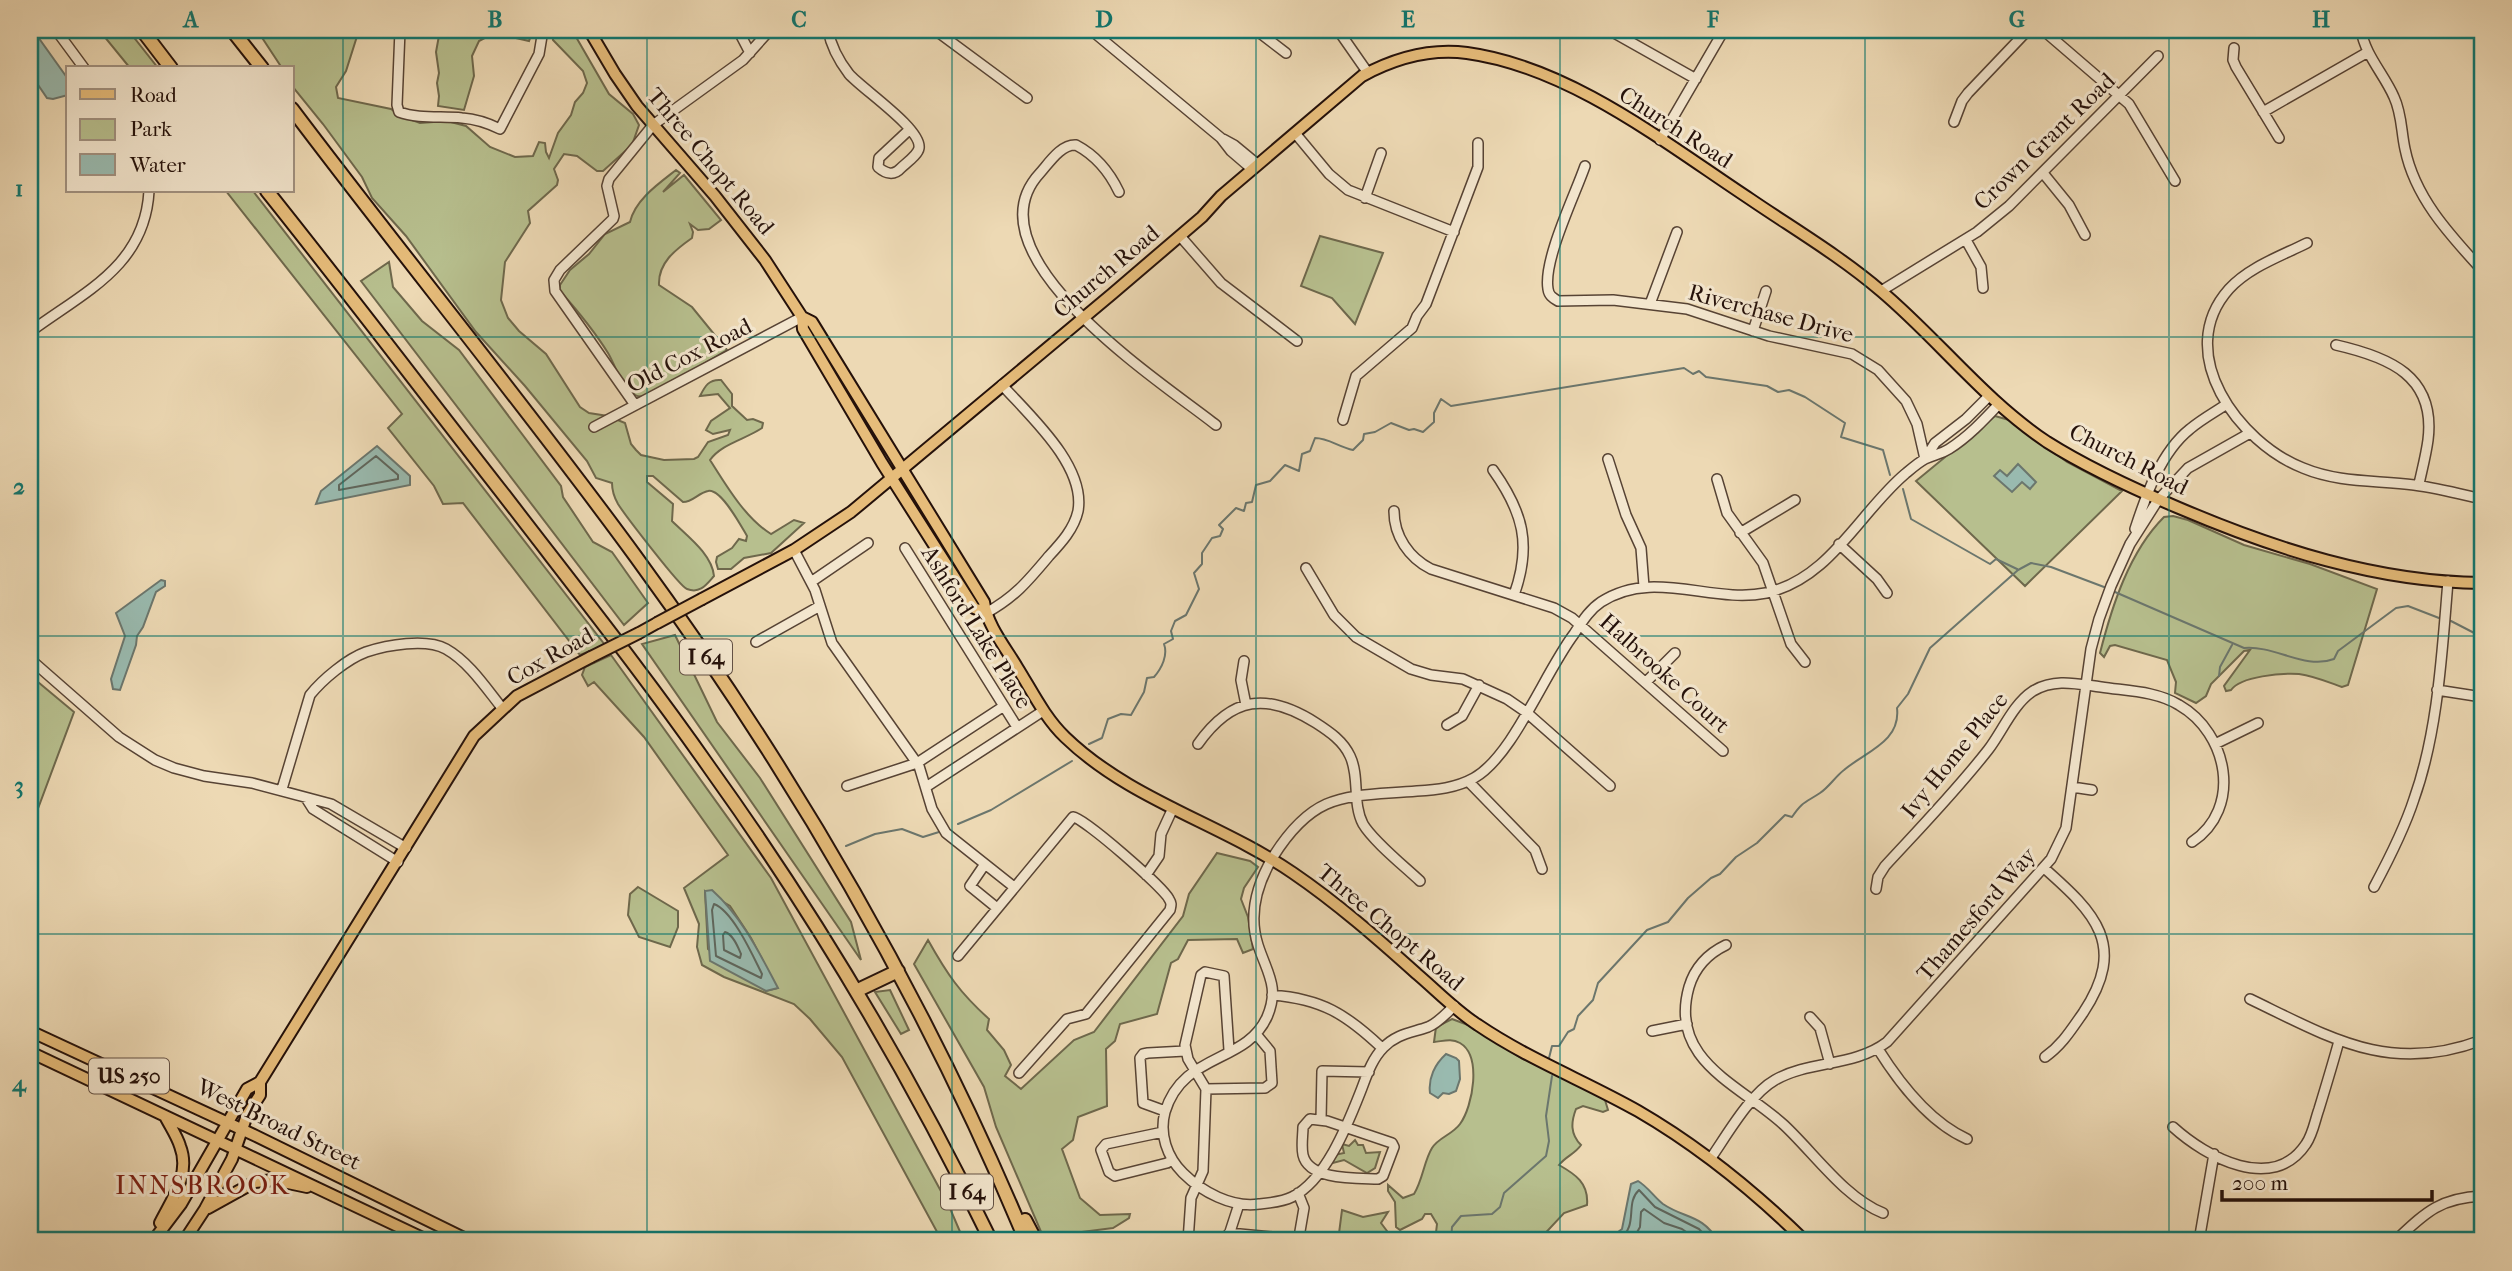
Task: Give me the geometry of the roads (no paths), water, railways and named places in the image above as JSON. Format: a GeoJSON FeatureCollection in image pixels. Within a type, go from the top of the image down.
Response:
{"type":"FeatureCollection","features":[{"type":"Feature","properties":{"kind":"highway"},"geometry":{"type":"LineString","coordinates":[[142,30],[170,66]]}},
{"type":"Feature","properties":{"kind":"highway"},"geometry":{"type":"LineString","coordinates":[[232,30],[260,66]]}},
{"type":"Feature","properties":{"kind":"highway","name":"I 64"},"geometry":{"type":"LineString","coordinates":[[294,112],[644,568],[770,753],[898,971],[946,1066],[1026,1241]]}},
{"type":"Feature","properties":{"kind":"highway","name":"I 64"},"geometry":{"type":"LineString","coordinates":[[268,192],[571,581],[674,718],[772,858],[856,991],[941,1143],[991,1241]]}},
{"type":"Feature","properties":{"kind":"highway"},"geometry":{"type":"LineString","coordinates":[[856,991],[898,971]]}},
{"type":"Feature","properties":{"kind":"highway"},"geometry":{"type":"LineString","coordinates":[[941,1143],[982,1241]]}},
{"type":"Feature","properties":{"kind":"highway"},"geometry":{"type":"LineString","coordinates":[[1006,1194],[1030,1227],[1036,1241]]}},
{"type":"Feature","properties":{"kind":"main road","name":"Three Chopt Road"},"geometry":{"type":"LineString","coordinates":[[589,30],[626,90],[764,259],[802,317],[803,329],[891,477],[974,608],[986,613]]}},
{"type":"Feature","properties":{"kind":"main road","name":"Church Road"},"geometry":{"type":"LineString","coordinates":[[891,477],[1180,236],[1254,167],[1367,74],[1401,59],[1431,52],[1458,52],[1487,57],[1566,84],[1660,140],[1841,259],[1881,291],[1998,404],[2069,455],[2158,500],[2246,536],[2365,570],[2482,583]]}},
{"type":"Feature","properties":{"kind":"main road","name":"Three Chopt Road"},"geometry":{"type":"LineString","coordinates":[[802,317],[812,322],[984,601],[986,613],[1044,710],[1064,736],[1114,777],[1272,859],[1302,880],[1475,1024],[1637,1111],[1711,1158],[1805,1241]]}},
{"type":"Feature","properties":{"kind":"main road","name":"Cox Road"},"geometry":{"type":"LineString","coordinates":[[152,1241],[181,1204],[247,1089],[260,1082],[398,862],[466,747],[502,708],[534,685],[639,633],[794,550],[843,518],[891,477]]}},
{"type":"Feature","properties":{"kind":"main road","name":"West Broad Street"},"geometry":{"type":"LineString","coordinates":[[30,1031],[227,1122],[470,1241]]}},
{"type":"Feature","properties":{"kind":"main road","name":"West Broad Street"},"geometry":{"type":"LineString","coordinates":[[30,1052],[429,1241]]}},
{"type":"Feature","properties":{"kind":"main road","name":"Cox Road"},"geometry":{"type":"LineString","coordinates":[[184,1241],[205,1209],[236,1150],[247,1115],[260,1095],[260,1082]]}},
{"type":"Feature","properties":{"kind":"main road"},"geometry":{"type":"LineString","coordinates":[[152,1241],[176,1193],[183,1172],[184,1159],[180,1146],[165,1116]]}},
{"type":"Feature","properties":{"kind":"main road"},"geometry":{"type":"LineString","coordinates":[[205,1209],[255,1182],[274,1180],[314,1187]]}},
{"type":"Feature","properties":{"kind":"street"},"geometry":{"type":"LineString","coordinates":[[57,30],[83,66]]}},
{"type":"Feature","properties":{"kind":"street"},"geometry":{"type":"LineString","coordinates":[[400,30],[399,112],[408,115],[465,118],[482,121],[500,129],[538,54],[543,30]]}},
{"type":"Feature","properties":{"kind":"street"},"geometry":{"type":"LineString","coordinates":[[738,30],[750,53]]}},
{"type":"Feature","properties":{"kind":"street"},"geometry":{"type":"LineString","coordinates":[[635,405],[553,285],[556,274],[613,219],[607,186],[609,179],[653,125],[750,53],[770,30]]}},
{"type":"Feature","properties":{"kind":"street"},"geometry":{"type":"LineString","coordinates":[[828,30],[832,45],[847,71],[910,129],[917,137],[917,152],[897,173],[883,172],[878,167],[879,158],[910,129]]}},
{"type":"Feature","properties":{"kind":"street"},"geometry":{"type":"LineString","coordinates":[[935,30],[1027,98]]}},
{"type":"Feature","properties":{"kind":"street"},"geometry":{"type":"LineString","coordinates":[[1091,30],[1221,138],[1234,145],[1254,167]]}},
{"type":"Feature","properties":{"kind":"street"},"geometry":{"type":"LineString","coordinates":[[1256,30],[1286,53]]}},
{"type":"Feature","properties":{"kind":"street"},"geometry":{"type":"LineString","coordinates":[[1338,30],[1367,74]]}},
{"type":"Feature","properties":{"kind":"street"},"geometry":{"type":"LineString","coordinates":[[1609,30],[1696,79]]}},
{"type":"Feature","properties":{"kind":"street"},"geometry":{"type":"LineString","coordinates":[[1660,140],[1724,30]]}},
{"type":"Feature","properties":{"kind":"street"},"geometry":{"type":"LineString","coordinates":[[1954,122],[1968,93],[2028,30]]}},
{"type":"Feature","properties":{"kind":"street"},"geometry":{"type":"LineString","coordinates":[[2043,30],[2135,111],[2175,181]]}},
{"type":"Feature","properties":{"kind":"street"},"geometry":{"type":"LineString","coordinates":[[2361,30],[2368,52],[2394,96],[2400,115],[2404,149],[2423,196],[2449,234],[2482,270]]}},
{"type":"Feature","properties":{"kind":"street"},"geometry":{"type":"LineString","coordinates":[[2234,48],[2236,67],[2278,138]]}},
{"type":"Feature","properties":{"kind":"street"},"geometry":{"type":"LineString","coordinates":[[2263,112],[2368,52]]}},
{"type":"Feature","properties":{"kind":"street","name":"Crown Grant Road"},"geometry":{"type":"LineString","coordinates":[[1881,291],[1966,240],[2009,206],[2158,56]]}},
{"type":"Feature","properties":{"kind":"street"},"geometry":{"type":"LineString","coordinates":[[1294,133],[1329,174],[1348,190],[1454,232]]}},
{"type":"Feature","properties":{"kind":"street"},"geometry":{"type":"LineString","coordinates":[[1343,420],[1356,376],[1412,328],[1429,299],[1478,167],[1478,143]]}},
{"type":"Feature","properties":{"kind":"street"},"geometry":{"type":"LineString","coordinates":[[1119,192],[1108,172],[1080,146],[1071,144],[1061,150],[1033,181],[1024,203],[1023,227],[1032,254],[1083,318],[1107,341],[1216,425]]}},
{"type":"Feature","properties":{"kind":"street"},"geometry":{"type":"LineString","coordinates":[[1365,198],[1381,152]]}},
{"type":"Feature","properties":{"kind":"street","name":"Riverchase Drive"},"geometry":{"type":"LineString","coordinates":[[1585,166],[1551,259],[1549,294],[1558,301],[1596,299],[1702,312],[1769,336],[1844,351],[1870,363],[1906,401],[1915,419],[1925,459]]}},
{"type":"Feature","properties":{"kind":"street"},"geometry":{"type":"LineString","coordinates":[[2043,173],[2069,205],[2085,235]]}},
{"type":"Feature","properties":{"kind":"street"},"geometry":{"type":"LineString","coordinates":[[30,332],[104,278],[124,260],[144,223],[149,192]]}},
{"type":"Feature","properties":{"kind":"street"},"geometry":{"type":"LineString","coordinates":[[1650,304],[1677,232]]}},
{"type":"Feature","properties":{"kind":"street"},"geometry":{"type":"LineString","coordinates":[[1180,236],[1221,283],[1297,341]]}},
{"type":"Feature","properties":{"kind":"street"},"geometry":{"type":"LineString","coordinates":[[1966,240],[1981,267],[1983,288]]}},
{"type":"Feature","properties":{"kind":"street"},"geometry":{"type":"LineString","coordinates":[[2307,243],[2246,274],[2228,290],[2215,311],[2208,336],[2209,360],[2227,404],[2249,433],[2285,460],[2324,475],[2356,481],[2417,485],[2482,499]]}},
{"type":"Feature","properties":{"kind":"street"},"geometry":{"type":"LineString","coordinates":[[1754,331],[1766,291]]}},
{"type":"Feature","properties":{"kind":"street","name":"Old Cox Road"},"geometry":{"type":"LineString","coordinates":[[594,427],[802,317]]}},
{"type":"Feature","properties":{"kind":"street"},"geometry":{"type":"LineString","coordinates":[[2336,345],[2368,352],[2390,361],[2408,374],[2417,388],[2428,420],[2428,439],[2417,485]]}},
{"type":"Feature","properties":{"kind":"street"},"geometry":{"type":"LineString","coordinates":[[986,613],[1020,590],[1067,535],[1078,510],[1076,483],[1069,465],[1002,385]]}},
{"type":"Feature","properties":{"kind":"street"},"geometry":{"type":"LineString","coordinates":[[1454,1006],[1438,1022],[1400,1035],[1382,1048],[1338,1143],[1319,1172],[1298,1193],[1277,1202],[1239,1204],[1196,1184],[1172,1160],[1163,1132],[1166,1111],[1177,1086],[1194,1070],[1249,1041],[1268,1014],[1273,984],[1257,943],[1254,912],[1259,881],[1290,832],[1309,813],[1326,803],[1357,794],[1441,790],[1475,778],[1500,756],[1565,646],[1590,611],[1626,590],[1664,586],[1739,595],[1773,591],[1792,585],[1811,573],[1902,477],[1925,459],[1936,443],[1989,396]]}},
{"type":"Feature","properties":{"kind":"street"},"geometry":{"type":"LineString","coordinates":[[1925,459],[1945,452],[1964,438],[1979,426],[1998,404]]}},
{"type":"Feature","properties":{"kind":"street","name":"Thamesford Way"},"geometry":{"type":"LineString","coordinates":[[1711,1158],[1754,1100],[1775,1080],[1792,1073],[1851,1060],[1878,1049],[1899,1030],[2054,855],[2063,836],[2099,619],[2130,544],[2146,494],[2165,460],[2189,429],[2227,404]]}},
{"type":"Feature","properties":{"kind":"street","name":"Thamesford Way"},"geometry":{"type":"LineString","coordinates":[[2130,544],[2158,500],[2188,468],[2249,433]]}},
{"type":"Feature","properties":{"kind":"street"},"geometry":{"type":"LineString","coordinates":[[1608,458],[1626,515],[1641,548],[1644,587]]}},
{"type":"Feature","properties":{"kind":"street"},"geometry":{"type":"LineString","coordinates":[[1493,470],[1514,504],[1523,534],[1522,567],[1514,595]]}},
{"type":"Feature","properties":{"kind":"street"},"geometry":{"type":"LineString","coordinates":[[1717,479],[1727,513],[1763,563],[1791,644],[1805,662]]}},
{"type":"Feature","properties":{"kind":"street"},"geometry":{"type":"LineString","coordinates":[[1740,533],[1795,500]]}},
{"type":"Feature","properties":{"kind":"street","name":"Halbrooke Court"},"geometry":{"type":"LineString","coordinates":[[1394,511],[1395,529],[1417,561],[1431,569],[1554,608],[1581,624],[1723,751]]}},
{"type":"Feature","properties":{"kind":"street"},"geometry":{"type":"LineString","coordinates":[[811,582],[868,543]]}},
{"type":"Feature","properties":{"kind":"street"},"geometry":{"type":"LineString","coordinates":[[1839,544],[1877,579],[1887,593]]}},
{"type":"Feature","properties":{"kind":"street","name":"Ashford Lake Place"},"geometry":{"type":"LineString","coordinates":[[905,548],[1017,727]]}},
{"type":"Feature","properties":{"kind":"street"},"geometry":{"type":"LineString","coordinates":[[794,550],[811,582],[832,643],[917,763],[932,810],[946,833],[1014,887]]}},
{"type":"Feature","properties":{"kind":"street"},"geometry":{"type":"LineString","coordinates":[[1306,568],[1334,615],[1356,637],[1410,668],[1479,685],[1526,712],[1610,786]]}},
{"type":"Feature","properties":{"kind":"street"},"geometry":{"type":"LineString","coordinates":[[2374,887],[2415,797],[2429,741],[2448,581]]}},
{"type":"Feature","properties":{"kind":"street"},"geometry":{"type":"LineString","coordinates":[[755,642],[820,606]]}},
{"type":"Feature","properties":{"kind":"street"},"geometry":{"type":"LineString","coordinates":[[282,789],[310,695],[317,686],[352,659],[367,652],[417,642],[431,643],[446,649],[479,678],[502,708]]}},
{"type":"Feature","properties":{"kind":"street"},"geometry":{"type":"LineString","coordinates":[[1646,682],[1675,653]]}},
{"type":"Feature","properties":{"kind":"street"},"geometry":{"type":"LineString","coordinates":[[30,659],[119,737],[155,760],[204,776],[282,789],[331,804],[406,848]]}},
{"type":"Feature","properties":{"kind":"street"},"geometry":{"type":"LineString","coordinates":[[1244,661],[1241,680],[1246,705]]}},
{"type":"Feature","properties":{"kind":"street","name":"Ivy Home Place"},"geometry":{"type":"LineString","coordinates":[[1876,889],[1878,877],[1885,866],[1976,765],[2025,698],[2035,691],[2055,683],[2086,685],[2168,699],[2195,717],[2216,744]]}},
{"type":"Feature","properties":{"kind":"street"},"geometry":{"type":"LineString","coordinates":[[1447,725],[1462,716],[1479,685]]}},
{"type":"Feature","properties":{"kind":"street"},"geometry":{"type":"LineString","coordinates":[[2437,690],[2482,697]]}},
{"type":"Feature","properties":{"kind":"street"},"geometry":{"type":"LineString","coordinates":[[1198,744],[1218,719],[1246,705],[1268,704],[1288,708],[1333,734],[1342,743],[1353,763],[1360,817],[1364,825],[1420,881]]}},
{"type":"Feature","properties":{"kind":"street"},"geometry":{"type":"LineString","coordinates":[[847,786],[917,763],[1004,706]]}},
{"type":"Feature","properties":{"kind":"street"},"geometry":{"type":"LineString","coordinates":[[926,787],[1044,710]]}},
{"type":"Feature","properties":{"kind":"street"},"geometry":{"type":"LineString","coordinates":[[2192,842],[2212,826],[2221,805],[2223,770],[2216,744],[2259,723]]}},
{"type":"Feature","properties":{"kind":"street"},"geometry":{"type":"LineString","coordinates":[[1468,781],[1535,850],[1542,869]]}},
{"type":"Feature","properties":{"kind":"street"},"geometry":{"type":"LineString","coordinates":[[2072,788],[2092,790]]}},
{"type":"Feature","properties":{"kind":"street"},"geometry":{"type":"LineString","coordinates":[[306,798],[313,809],[398,862]]}},
{"type":"Feature","properties":{"kind":"street"},"geometry":{"type":"LineString","coordinates":[[1146,875],[1159,856],[1161,834],[1173,808]]}},
{"type":"Feature","properties":{"kind":"street"},"geometry":{"type":"LineString","coordinates":[[958,956],[1065,824],[1076,816],[1146,875],[1162,890],[1171,904],[1170,910],[1086,1014],[1067,1019],[1019,1073]]}},
{"type":"Feature","properties":{"kind":"street"},"geometry":{"type":"LineString","coordinates":[[985,864],[970,886],[997,908]]}},
{"type":"Feature","properties":{"kind":"street"},"geometry":{"type":"LineString","coordinates":[[2044,868],[2089,910],[2102,940],[2103,961],[2100,981],[2089,1004],[2061,1045],[2045,1057]]}},
{"type":"Feature","properties":{"kind":"street"},"geometry":{"type":"LineString","coordinates":[[1726,945],[1707,956],[1694,974],[1687,996],[1687,1024],[1696,1050],[1709,1067],[1785,1126],[1860,1202],[1883,1213]]}},
{"type":"Feature","properties":{"kind":"street"},"geometry":{"type":"LineString","coordinates":[[1188,1241],[1191,1198],[1203,1171],[1206,1089],[1185,1051],[1189,1026],[1205,972],[1224,976],[1229,1050]]}},
{"type":"Feature","properties":{"kind":"street"},"geometry":{"type":"LineString","coordinates":[[1272,996],[1306,1000],[1329,1007],[1352,1021],[1382,1048]]}},
{"type":"Feature","properties":{"kind":"street"},"geometry":{"type":"LineString","coordinates":[[2250,999],[2339,1041],[2370,1050],[2412,1055],[2447,1051],[2482,1040]]}},
{"type":"Feature","properties":{"kind":"street"},"geometry":{"type":"LineString","coordinates":[[1810,1017],[1823,1036],[1830,1065]]}},
{"type":"Feature","properties":{"kind":"street"},"geometry":{"type":"LineString","coordinates":[[1652,1031],[1687,1024]]}},
{"type":"Feature","properties":{"kind":"street"},"geometry":{"type":"LineString","coordinates":[[1206,1089],[1265,1088],[1273,1080],[1270,1051],[1256,1034]]}},
{"type":"Feature","properties":{"kind":"street"},"geometry":{"type":"LineString","coordinates":[[2173,1127],[2191,1143],[2243,1167],[2261,1169],[2279,1166],[2305,1145],[2339,1041]]}},
{"type":"Feature","properties":{"kind":"street"},"geometry":{"type":"LineString","coordinates":[[1878,1049],[1898,1079],[1944,1127],[1968,1139]]}},
{"type":"Feature","properties":{"kind":"street"},"geometry":{"type":"LineString","coordinates":[[1166,1111],[1143,1103],[1140,1058],[1148,1053],[1185,1051]]}},
{"type":"Feature","properties":{"kind":"street"},"geometry":{"type":"LineString","coordinates":[[1321,1120],[1324,1069],[1369,1072]]}},
{"type":"Feature","properties":{"kind":"street"},"geometry":{"type":"LineString","coordinates":[[1310,1119],[1321,1120],[1392,1143],[1394,1147],[1383,1176],[1378,1179],[1330,1176],[1319,1172],[1304,1158],[1303,1126],[1310,1119]]}},
{"type":"Feature","properties":{"kind":"street"},"geometry":{"type":"LineString","coordinates":[[1163,1132],[1106,1144],[1101,1150],[1109,1172],[1115,1177],[1172,1160]]}},
{"type":"Feature","properties":{"kind":"street"},"geometry":{"type":"LineString","coordinates":[[2199,1241],[2214,1154]]}},
{"type":"Feature","properties":{"kind":"street"},"geometry":{"type":"LineString","coordinates":[[1239,1204],[1228,1237],[1295,1239],[1299,1237],[1304,1208],[1298,1193]]}},
{"type":"Feature","properties":{"kind":"street"},"geometry":{"type":"LineString","coordinates":[[2395,1241],[2434,1206],[2455,1199],[2482,1196]]}},
{"type":"Feature","properties":{"kind":"water"},"geometry":{"type":"Polygon","coordinates":[[[30,30],[33,30],[66,76],[66,96],[47,98],[30,73],[30,30]]]}},
{"type":"Feature","properties":{"kind":"water"},"geometry":{"type":"Polygon","coordinates":[[[377,446],[410,476],[410,485],[316,504],[321,491],[377,446]]]}},
{"type":"Feature","properties":{"kind":"water"},"geometry":{"type":"Polygon","coordinates":[[[2018,464],[2036,482],[2030,489],[2022,482],[2012,492],[1994,476],[2000,470],[2007,476],[2018,464]]]}},
{"type":"Feature","properties":{"kind":"water"},"geometry":{"type":"Polygon","coordinates":[[[161,580],[165,581],[165,586],[156,592],[137,636],[120,690],[113,689],[111,679],[125,636],[116,613],[161,580]]]}},
{"type":"Feature","properties":{"kind":"water"},"geometry":{"type":"Polygon","coordinates":[[[712,890],[741,923],[778,988],[766,991],[710,961],[705,891],[712,890]]]}},
{"type":"Feature","properties":{"kind":"water"},"geometry":{"type":"Polygon","coordinates":[[[1446,1054],[1459,1061],[1460,1079],[1456,1091],[1443,1093],[1438,1098],[1430,1093],[1430,1082],[1436,1067],[1446,1054]]]}},
{"type":"Feature","properties":{"kind":"water"},"geometry":{"type":"Polygon","coordinates":[[[1638,1181],[1663,1204],[1706,1226],[1718,1241],[1606,1241],[1622,1229],[1631,1184],[1638,1181]]]}},
{"type":"Feature","properties":{"kind":"waterway"},"geometry":{"type":"LineString","coordinates":[[1089,744],[1102,738],[1108,719],[1121,714],[1131,715],[1144,692],[1147,678],[1154,677],[1160,670],[1165,657],[1164,644],[1173,639],[1171,631],[1175,621],[1186,615],[1199,589],[1194,573],[1202,564],[1202,553],[1212,538],[1220,536],[1223,529],[1219,525],[1236,508],[1244,511],[1246,503],[1252,502],[1256,485],[1270,481],[1285,465],[1299,471],[1302,454],[1310,451],[1315,438],[1353,450],[1363,440],[1364,434],[1375,432],[1391,423],[1423,432],[1434,422],[1434,413],[1441,399],[1451,406],[1684,368],[1693,374],[1699,371],[1706,377],[1767,386],[1778,392],[1789,390],[1805,397],[1845,423],[1841,437],[1883,450],[1890,475]]}},
{"type":"Feature","properties":{"kind":"waterway"},"geometry":{"type":"LineString","coordinates":[[1903,489],[1911,519],[1990,564],[1996,559],[2017,569]]}},
{"type":"Feature","properties":{"kind":"waterway"},"geometry":{"type":"LineString","coordinates":[[1549,1058],[1552,1046],[1559,1046],[1568,1032],[1574,1029],[1578,1016],[1593,1000],[1598,983],[1647,930],[1668,922],[1688,898],[1711,878],[1720,874],[1736,857],[1757,843],[1785,815],[1792,817],[1802,805],[1823,791],[1844,770],[1888,738],[1897,720],[1897,708],[1908,694],[1930,648],[2018,570],[2031,563],[2051,567],[2104,587]]}},
{"type":"Feature","properties":{"kind":"waterway"},"geometry":{"type":"LineString","coordinates":[[2115,592],[2244,648],[2267,650],[2312,662],[2334,659],[2338,651],[2396,608],[2408,606],[2439,618]]}},
{"type":"Feature","properties":{"kind":"waterway"},"geometry":{"type":"LineString","coordinates":[[2451,621],[2482,637]]}},
{"type":"Feature","properties":{"kind":"waterway"},"geometry":{"type":"LineString","coordinates":[[2219,676],[2220,667],[2232,645]]}},
{"type":"Feature","properties":{"kind":"waterway"},"geometry":{"type":"LineString","coordinates":[[958,824],[991,810],[1072,761]]}},
{"type":"Feature","properties":{"kind":"waterway"},"geometry":{"type":"LineString","coordinates":[[846,846],[875,834],[902,829],[923,837],[939,832]]}},
{"type":"Feature","properties":{"kind":"waterway"},"geometry":{"type":"LineString","coordinates":[[1451,1241],[1452,1227],[1461,1216],[1492,1214],[1500,1207],[1504,1193],[1546,1156],[1549,1141],[1546,1116],[1552,1076]]}},
{"type":"Feature","properties":{"kind":"district","name":"INNSBROOK"},"geometry":{"type":"Point","coordinates":[203,1185]}}]}
